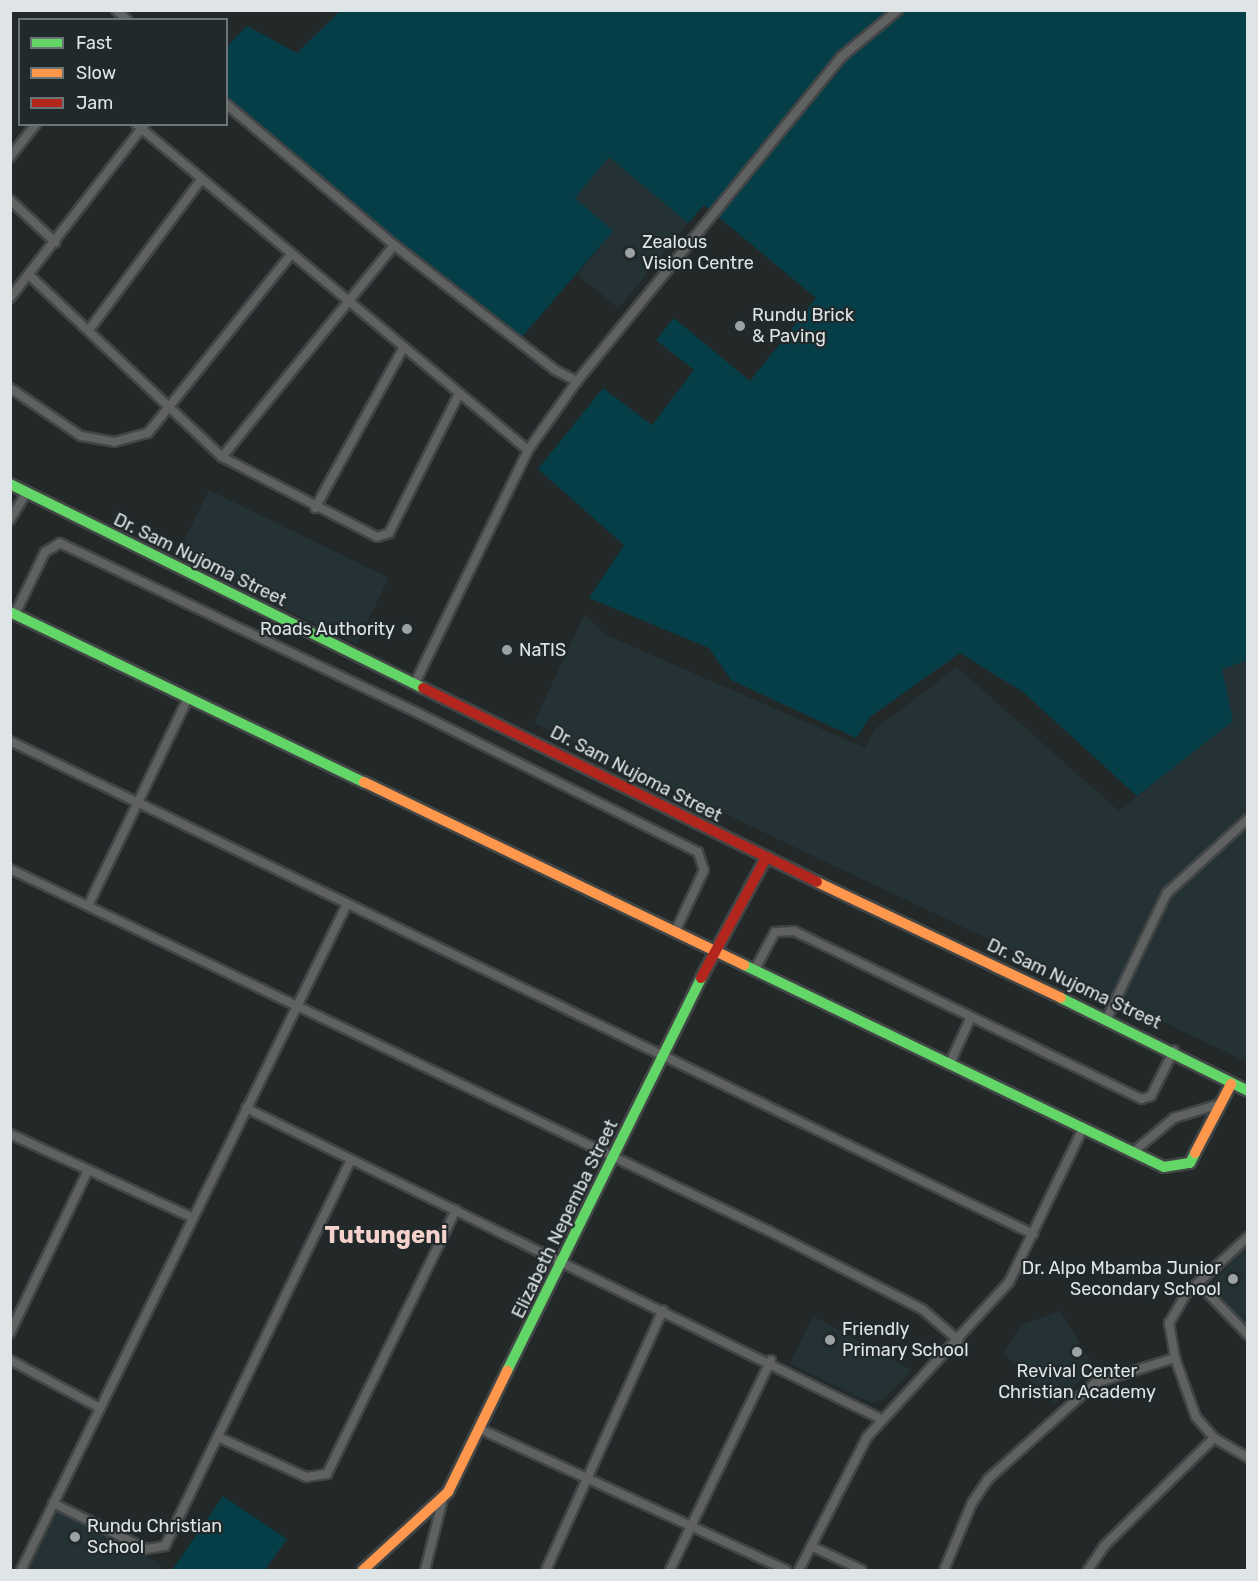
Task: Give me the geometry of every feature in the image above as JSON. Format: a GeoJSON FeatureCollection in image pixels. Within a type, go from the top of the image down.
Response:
{"type":"FeatureCollection","features":[{"type":"Feature","properties":{"kind":"street"},"geometry":{"type":"LineString","coordinates":[[415,683],[528,450],[577,381],[841,57],[898,10]]}},
{"type":"Feature","properties":{"kind":"street"},"geometry":{"type":"LineString","coordinates":[[228,107],[394,245],[555,370],[577,381]]}},
{"type":"Feature","properties":{"kind":"street"},"geometry":{"type":"LineString","coordinates":[[10,157],[34,126]]}},
{"type":"Feature","properties":{"kind":"street"},"geometry":{"type":"LineString","coordinates":[[10,298],[55,242],[141,126],[200,181],[528,450]]}},
{"type":"Feature","properties":{"kind":"street"},"geometry":{"type":"LineString","coordinates":[[89,330],[200,181]]}},
{"type":"Feature","properties":{"kind":"street"},"geometry":{"type":"LineString","coordinates":[[10,200],[55,242]]}},
{"type":"Feature","properties":{"kind":"street"},"geometry":{"type":"LineString","coordinates":[[222,457],[394,245]]}},
{"type":"Feature","properties":{"kind":"street"},"geometry":{"type":"LineString","coordinates":[[10,388],[60,425],[95,440],[140,437],[168,408],[290,256]]}},
{"type":"Feature","properties":{"kind":"street"},"geometry":{"type":"LineString","coordinates":[[29,275],[222,457],[315,508],[377,537],[390,533],[459,394]]}},
{"type":"Feature","properties":{"kind":"street"},"geometry":{"type":"LineString","coordinates":[[315,508],[404,348]]}},
{"type":"Feature","properties":{"kind":"street","name":"Dr. Sam Nujoma Street"},"geometry":{"type":"LineString","coordinates":[[10,484],[766,858],[1174,1050],[1222,1074],[1231,1084],[1248,1091]]}},
{"type":"Feature","properties":{"kind":"street"},"geometry":{"type":"LineString","coordinates":[[10,520],[26,493]]}},
{"type":"Feature","properties":{"kind":"street"},"geometry":{"type":"LineString","coordinates":[[676,930],[704,870],[698,852],[69,546],[60,543],[45,552],[13,613],[676,930],[1132,1153],[1164,1167],[1183,1167],[1196,1155],[1231,1084]]}},
{"type":"Feature","properties":{"kind":"street"},"geometry":{"type":"LineString","coordinates":[[88,906],[188,698]]}},
{"type":"Feature","properties":{"kind":"street"},"geometry":{"type":"LineString","coordinates":[[10,741],[1033,1234]]}},
{"type":"Feature","properties":{"kind":"street"},"geometry":{"type":"LineString","coordinates":[[1107,1018],[1167,893],[1248,819]]}},
{"type":"Feature","properties":{"kind":"street","name":"Elizabeth Nepemba Street"},"geometry":{"type":"LineString","coordinates":[[363,1570],[443,1499],[480,1429],[662,1056],[766,858]]}},
{"type":"Feature","properties":{"kind":"street"},"geometry":{"type":"LineString","coordinates":[[10,869],[922,1309],[958,1340]]}},
{"type":"Feature","properties":{"kind":"street"},"geometry":{"type":"LineString","coordinates":[[21,1570],[191,1217],[346,904]]}},
{"type":"Feature","properties":{"kind":"street"},"geometry":{"type":"LineString","coordinates":[[755,969],[775,932],[794,931],[1141,1099],[1151,1096],[1174,1050]]}},
{"type":"Feature","properties":{"kind":"street"},"geometry":{"type":"LineString","coordinates":[[950,1065],[971,1017]]}},
{"type":"Feature","properties":{"kind":"street"},"geometry":{"type":"LineString","coordinates":[[1132,1153],[1174,1118],[1220,1104]]}},
{"type":"Feature","properties":{"kind":"street"},"geometry":{"type":"LineString","coordinates":[[246,1108],[562,1262],[771,1360],[881,1419]]}},
{"type":"Feature","properties":{"kind":"street"},"geometry":{"type":"LineString","coordinates":[[799,1570],[856,1454],[881,1419],[958,1340],[1009,1282],[1082,1130]]}},
{"type":"Feature","properties":{"kind":"street"},"geometry":{"type":"LineString","coordinates":[[10,1134],[87,1172],[191,1217]]}},
{"type":"Feature","properties":{"kind":"street"},"geometry":{"type":"LineString","coordinates":[[53,1503],[146,1549],[160,1549],[218,1437],[351,1159]]}},
{"type":"Feature","properties":{"kind":"street"},"geometry":{"type":"LineString","coordinates":[[10,1333],[87,1172]]}},
{"type":"Feature","properties":{"kind":"street"},"geometry":{"type":"LineString","coordinates":[[218,1437],[306,1477],[327,1474],[456,1210]]}},
{"type":"Feature","properties":{"kind":"street"},"geometry":{"type":"LineString","coordinates":[[1248,1237],[1199,1284],[1172,1317],[1174,1358],[1190,1404],[1214,1438],[1248,1458]]}},
{"type":"Feature","properties":{"kind":"street"},"geometry":{"type":"LineString","coordinates":[[1199,1284],[1248,1335]]}},
{"type":"Feature","properties":{"kind":"street"},"geometry":{"type":"LineString","coordinates":[[546,1570],[586,1476],[663,1310]]}},
{"type":"Feature","properties":{"kind":"street"},"geometry":{"type":"LineString","coordinates":[[944,1570],[988,1479],[1095,1383],[1174,1358]]}},
{"type":"Feature","properties":{"kind":"street"},"geometry":{"type":"LineString","coordinates":[[10,1360],[100,1408]]}},
{"type":"Feature","properties":{"kind":"street"},"geometry":{"type":"LineString","coordinates":[[670,1570],[771,1360]]}},
{"type":"Feature","properties":{"kind":"street"},"geometry":{"type":"LineString","coordinates":[[480,1429],[786,1570]]}},
{"type":"Feature","properties":{"kind":"street"},"geometry":{"type":"LineString","coordinates":[[1088,1570],[1104,1546],[1214,1438]]}},
{"type":"Feature","properties":{"kind":"street"},"geometry":{"type":"LineString","coordinates":[[425,1570],[443,1499]]}},
{"type":"Feature","properties":{"kind":"street"},"geometry":{"type":"LineString","coordinates":[[811,1546],[862,1570]]}},
{"type":"Feature","properties":{"kind":"shaded area"},"geometry":{"type":"Polygon","coordinates":[[[340,11],[1247,11],[1248,660],[1222,669],[1233,721],[1137,796],[1023,692],[960,653],[870,717],[856,738],[731,680],[709,648],[589,598],[624,545],[538,469],[603,388],[652,425],[694,370],[656,340],[674,318],[750,381],[816,298],[704,205],[688,223],[609,157],[575,198],[613,231],[522,337],[395,240],[228,98],[228,45],[247,26],[297,53],[340,11]]]}},
{"type":"Feature","properties":{"kind":"shaded area","name":"Zealous Vision Centre"},"geometry":{"type":"Polygon","coordinates":[[[609,157],[688,223],[619,308],[577,275],[613,231],[575,198],[609,157]]]}},
{"type":"Feature","properties":{"kind":"shaded area"},"geometry":{"type":"Polygon","coordinates":[[[209,490],[389,578],[356,644],[177,557],[209,490]]]}},
{"type":"Feature","properties":{"kind":"shaded area"},"geometry":{"type":"Polygon","coordinates":[[[584,615],[606,635],[865,748],[875,729],[957,667],[1119,811],[1233,721],[1221,669],[1247,660],[1247,1062],[534,723],[584,615]]]}},
{"type":"Feature","properties":{"kind":"shaded area","name":"Dr. Alpo Mbamba Junior Secondary School"},"geometry":{"type":"Polygon","coordinates":[[[1247,1245],[1247,1326],[1210,1286],[1247,1245]]]}},
{"type":"Feature","properties":{"kind":"shaded area"},"geometry":{"type":"Polygon","coordinates":[[[1060,1311],[1094,1367],[1054,1405],[1003,1353],[1022,1325],[1060,1311]]]}},
{"type":"Feature","properties":{"kind":"shaded area","name":"Friendly Primary School"},"geometry":{"type":"Polygon","coordinates":[[[813,1316],[912,1370],[882,1400],[871,1403],[790,1364],[813,1316]]]}},
{"type":"Feature","properties":{"kind":"shaded area"},"geometry":{"type":"Polygon","coordinates":[[[223,1496],[287,1539],[265,1570],[172,1570],[223,1496]]]}},
{"type":"Feature","properties":{"kind":"shaded area","name":"Rundu Christian School"},"geometry":{"type":"Polygon","coordinates":[[[54,1510],[162,1564],[159,1570],[27,1570],[54,1510]]]}},
{"type":"Feature","properties":{"kind":"traffic: fast"},"geometry":{"type":"LineString","coordinates":[[10,484],[423,688]]}},
{"type":"Feature","properties":{"kind":"traffic: fast"},"geometry":{"type":"LineString","coordinates":[[10,612],[364,782]]}},
{"type":"Feature","properties":{"kind":"traffic: fast"},"geometry":{"type":"LineString","coordinates":[[744,965],[1164,1167],[1190,1163],[1195,1153]]}},
{"type":"Feature","properties":{"kind":"traffic: fast"},"geometry":{"type":"LineString","coordinates":[[507,1371],[701,978]]}},
{"type":"Feature","properties":{"kind":"traffic: fast"},"geometry":{"type":"LineString","coordinates":[[1061,998],[1248,1091]]}},
{"type":"Feature","properties":{"kind":"traffic: slow"},"geometry":{"type":"LineString","coordinates":[[364,782],[744,965]]}},
{"type":"Feature","properties":{"kind":"traffic: slow"},"geometry":{"type":"LineString","coordinates":[[817,882],[1061,998]]}},
{"type":"Feature","properties":{"kind":"traffic: slow"},"geometry":{"type":"LineString","coordinates":[[1195,1153],[1231,1084]]}},
{"type":"Feature","properties":{"kind":"traffic: slow"},"geometry":{"type":"LineString","coordinates":[[363,1570],[448,1492],[507,1371]]}},
{"type":"Feature","properties":{"kind":"traffic: jam"},"geometry":{"type":"LineString","coordinates":[[423,688],[817,882]]}},
{"type":"Feature","properties":{"kind":"traffic: jam"},"geometry":{"type":"LineString","coordinates":[[701,978],[766,858]]}},
{"type":"Feature","properties":{"kind":"place","name":"Zealous Vision Centre"},"geometry":{"type":"Point","coordinates":[630,253]}},
{"type":"Feature","properties":{"kind":"place","name":"Rundu Brick & Paving"},"geometry":{"type":"Point","coordinates":[740,326]}},
{"type":"Feature","properties":{"kind":"place","name":"Roads Authority"},"geometry":{"type":"Point","coordinates":[407,629]}},
{"type":"Feature","properties":{"kind":"place","name":"NaTIS"},"geometry":{"type":"Point","coordinates":[507,650]}},
{"type":"Feature","properties":{"kind":"place","name":"Dr. Alpo Mbamba Junior Secondary School"},"geometry":{"type":"Point","coordinates":[1233,1279]}},
{"type":"Feature","properties":{"kind":"place","name":"Friendly Primary School"},"geometry":{"type":"Point","coordinates":[830,1340]}},
{"type":"Feature","properties":{"kind":"place","name":"Revival Center Christian Academy"},"geometry":{"type":"Point","coordinates":[1077,1352]}},
{"type":"Feature","properties":{"kind":"place","name":"Rundu Christian School"},"geometry":{"type":"Point","coordinates":[75,1537]}},
{"type":"Feature","properties":{"kind":"district","name":"Tutungeni"},"geometry":{"type":"Point","coordinates":[386,1236]}}]}
